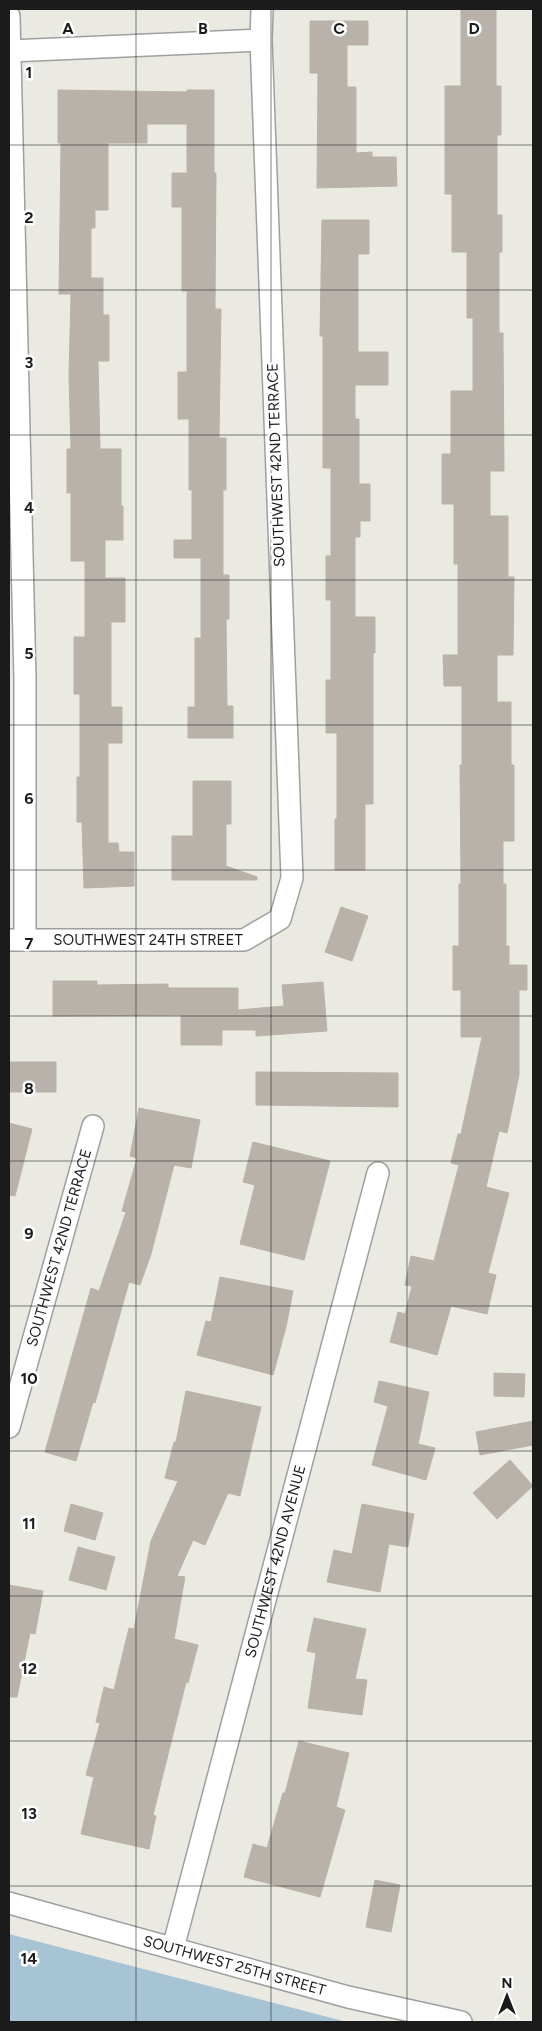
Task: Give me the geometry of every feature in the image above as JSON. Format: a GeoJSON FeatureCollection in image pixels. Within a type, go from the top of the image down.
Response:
{"type":"FeatureCollection","features":[{"type":"Feature","properties":{"kind":"street","name":"SOUTHWEST 42ND TERRACE"},"geometry":{"type":"LineString","coordinates":[[262,9],[261,40],[292,878],[280,919]]}},
{"type":"Feature","properties":{"kind":"street"},"geometry":{"type":"LineString","coordinates":[[9,16],[17,680],[17,940]]}},
{"type":"Feature","properties":{"kind":"street"},"geometry":{"type":"LineString","coordinates":[[10,51],[261,40]]}},
{"type":"Feature","properties":{"kind":"street","name":"SOUTHWEST 24TH STREET"},"geometry":{"type":"LineString","coordinates":[[17,940],[244,940],[280,919]]}},
{"type":"Feature","properties":{"kind":"street","name":"SOUTHWEST 42ND TERRACE"},"geometry":{"type":"LineString","coordinates":[[9,1427],[93,1126]]}},
{"type":"Feature","properties":{"kind":"street","name":"SOUTHWEST 42ND AVENUE"},"geometry":{"type":"LineString","coordinates":[[173,1948],[378,1173]]}},
{"type":"Feature","properties":{"kind":"street","name":"SOUTHWEST 25TH STREET"},"geometry":{"type":"LineString","coordinates":[[9,1903],[348,1997],[461,2022]]}},
{"type":"Feature","properties":{"kind":"water"},"geometry":{"type":"Polygon","coordinates":[[[9,1934],[347,2022],[9,2022],[9,1934]]]}},
{"type":"Feature","properties":{"kind":"building"},"geometry":{"type":"Polygon","coordinates":[[[461,9],[496,9],[496,86],[501,86],[501,135],[497,135],[497,215],[502,215],[502,252],[499,252],[499,333],[503,333],[504,471],[490,471],[490,516],[508,516],[508,577],[514,577],[513,655],[497,655],[497,702],[511,702],[511,765],[514,765],[514,841],[503,841],[503,884],[506,884],[506,946],[509,946],[509,965],[527,965],[527,990],[519,990],[519,1075],[507,1133],[499,1131],[486,1187],[509,1193],[488,1273],[496,1275],[487,1314],[451,1306],[437,1355],[390,1342],[398,1312],[405,1314],[412,1286],[405,1285],[411,1256],[434,1261],[459,1165],[451,1163],[458,1134],[461,1134],[482,1037],[461,1037],[461,990],[453,990],[453,946],[459,946],[459,884],[461,884],[460,765],[462,765],[462,686],[444,686],[443,655],[458,655],[458,564],[454,564],[454,504],[442,504],[442,454],[451,454],[451,391],[473,391],[473,318],[467,318],[467,252],[452,252],[452,194],[445,194],[445,86],[461,86],[461,9]]]}},
{"type":"Feature","properties":{"kind":"building"},"geometry":{"type":"Polygon","coordinates":[[[310,21],[368,21],[368,45],[347,45],[347,87],[356,87],[356,153],[372,152],[372,157],[396,157],[397,186],[317,188],[318,73],[310,73],[310,21]]]}},
{"type":"Feature","properties":{"kind":"building"},"geometry":{"type":"Polygon","coordinates":[[[58,90],[187,92],[187,90],[214,90],[214,173],[216,173],[215,309],[221,309],[219,438],[226,438],[226,490],[223,490],[223,575],[229,575],[229,619],[226,619],[227,706],[233,706],[233,738],[188,738],[188,707],[195,707],[195,638],[201,638],[201,558],[174,558],[174,540],[192,540],[192,490],[189,490],[189,419],[178,419],[178,372],[187,372],[187,291],[182,291],[182,207],[172,207],[172,173],[187,173],[187,124],[147,124],[147,143],[108,143],[108,210],[95,210],[95,228],[91,228],[91,278],[103,278],[103,315],[109,315],[109,361],[98,361],[100,449],[121,449],[123,540],[105,540],[105,578],[125,578],[125,622],[111,622],[111,707],[122,707],[122,743],[108,743],[108,843],[118,843],[119,852],[134,852],[134,886],[84,888],[82,822],[77,822],[77,777],[80,777],[80,694],[74,694],[74,637],[85,637],[85,561],[71,561],[71,493],[67,493],[67,449],[71,449],[69,376],[71,294],[59,294],[61,143],[58,143],[58,90]]]}},
{"type":"Feature","properties":{"kind":"building"},"geometry":{"type":"Polygon","coordinates":[[[322,220],[369,220],[369,254],[358,254],[358,352],[388,352],[388,385],[355,385],[355,419],[359,419],[359,484],[370,484],[370,521],[360,521],[360,537],[355,537],[355,617],[375,617],[375,653],[373,653],[373,804],[365,804],[365,870],[335,870],[337,733],[326,733],[326,680],[331,680],[331,600],[326,600],[326,556],[331,556],[331,468],[323,468],[323,336],[320,336],[322,220]]]}},
{"type":"Feature","properties":{"kind":"building"},"geometry":{"type":"Polygon","coordinates":[[[193,781],[231,781],[231,824],[226,824],[226,866],[257,877],[257,880],[172,880],[172,836],[193,836],[193,781]]]}},
{"type":"Feature","properties":{"kind":"building"},"geometry":{"type":"Polygon","coordinates":[[[341,907],[368,916],[352,961],[325,952],[341,907]]]}},
{"type":"Feature","properties":{"kind":"building"},"geometry":{"type":"Polygon","coordinates":[[[53,981],[97,981],[97,985],[168,984],[168,988],[238,988],[238,1010],[284,1006],[282,985],[323,982],[327,1031],[256,1036],[256,1030],[222,1030],[222,1045],[181,1045],[181,1015],[53,1016],[53,981]]]}},
{"type":"Feature","properties":{"kind":"building"},"geometry":{"type":"Polygon","coordinates":[[[9,1062],[56,1062],[56,1092],[9,1092],[9,1062]]]}},
{"type":"Feature","properties":{"kind":"building"},"geometry":{"type":"Polygon","coordinates":[[[256,1072],[398,1073],[398,1107],[256,1105],[256,1072]]]}},
{"type":"Feature","properties":{"kind":"building"},"geometry":{"type":"Polygon","coordinates":[[[139,1108],[200,1120],[191,1168],[174,1165],[151,1254],[140,1285],[129,1282],[95,1403],[93,1402],[76,1461],[45,1452],[91,1288],[99,1291],[126,1212],[122,1211],[137,1158],[130,1156],[139,1108]]]}},
{"type":"Feature","properties":{"kind":"building"},"geometry":{"type":"Polygon","coordinates":[[[9,1123],[32,1129],[15,1196],[9,1195],[9,1123]]]}},
{"type":"Feature","properties":{"kind":"building"},"geometry":{"type":"Polygon","coordinates":[[[253,1142],[330,1161],[304,1260],[240,1244],[255,1185],[243,1182],[253,1142]]]}},
{"type":"Feature","properties":{"kind":"building"},"geometry":{"type":"Polygon","coordinates":[[[220,1277],[293,1291],[286,1327],[273,1375],[197,1355],[206,1321],[211,1322],[220,1277]]]}},
{"type":"Feature","properties":{"kind":"building"},"geometry":{"type":"Polygon","coordinates":[[[494,1373],[525,1374],[524,1397],[494,1396],[494,1373]]]}},
{"type":"Feature","properties":{"kind":"building"},"geometry":{"type":"Polygon","coordinates":[[[379,1381],[429,1392],[418,1444],[435,1448],[426,1480],[372,1465],[388,1406],[374,1402],[379,1381]]]}},
{"type":"Feature","properties":{"kind":"building"},"geometry":{"type":"Polygon","coordinates":[[[186,1391],[261,1407],[240,1496],[228,1493],[205,1545],[193,1540],[177,1576],[185,1577],[174,1639],[198,1645],[188,1683],[186,1682],[153,1815],[156,1816],[149,1849],[81,1834],[94,1777],[86,1775],[100,1723],[96,1722],[104,1687],[114,1690],[129,1628],[134,1629],[151,1541],[178,1481],[165,1478],[174,1442],[176,1442],[186,1391]]]}},
{"type":"Feature","properties":{"kind":"building"},"geometry":{"type":"Polygon","coordinates":[[[533,1421],[533,1445],[480,1455],[476,1432],[533,1421]]]}},
{"type":"Feature","properties":{"kind":"building"},"geometry":{"type":"Polygon","coordinates":[[[510,1460],[533,1486],[497,1519],[473,1493],[510,1460]]]}},
{"type":"Feature","properties":{"kind":"building"},"geometry":{"type":"Polygon","coordinates":[[[71,1504],[103,1513],[95,1540],[64,1531],[71,1504]]]}},
{"type":"Feature","properties":{"kind":"building"},"geometry":{"type":"Polygon","coordinates":[[[362,1504],[414,1514],[408,1547],[389,1544],[380,1592],[327,1582],[334,1550],[352,1554],[362,1504]]]}},
{"type":"Feature","properties":{"kind":"building"},"geometry":{"type":"Polygon","coordinates":[[[78,1547],[115,1557],[106,1590],[69,1580],[78,1547]]]}},
{"type":"Feature","properties":{"kind":"building"},"geometry":{"type":"Polygon","coordinates":[[[9,1585],[43,1591],[35,1634],[30,1633],[17,1697],[9,1697],[9,1585]]]}},
{"type":"Feature","properties":{"kind":"building"},"geometry":{"type":"Polygon","coordinates":[[[314,1618],[366,1629],[355,1679],[367,1680],[362,1715],[308,1708],[316,1653],[307,1651],[314,1618]]]}},
{"type":"Feature","properties":{"kind":"building"},"geometry":{"type":"Polygon","coordinates":[[[299,1741],[349,1753],[336,1807],[345,1810],[320,1897],[244,1877],[253,1844],[267,1848],[299,1741]]]}},
{"type":"Feature","properties":{"kind":"building"},"geometry":{"type":"Polygon","coordinates":[[[375,1880],[400,1885],[391,1932],[366,1927],[375,1880]]]}}]}
